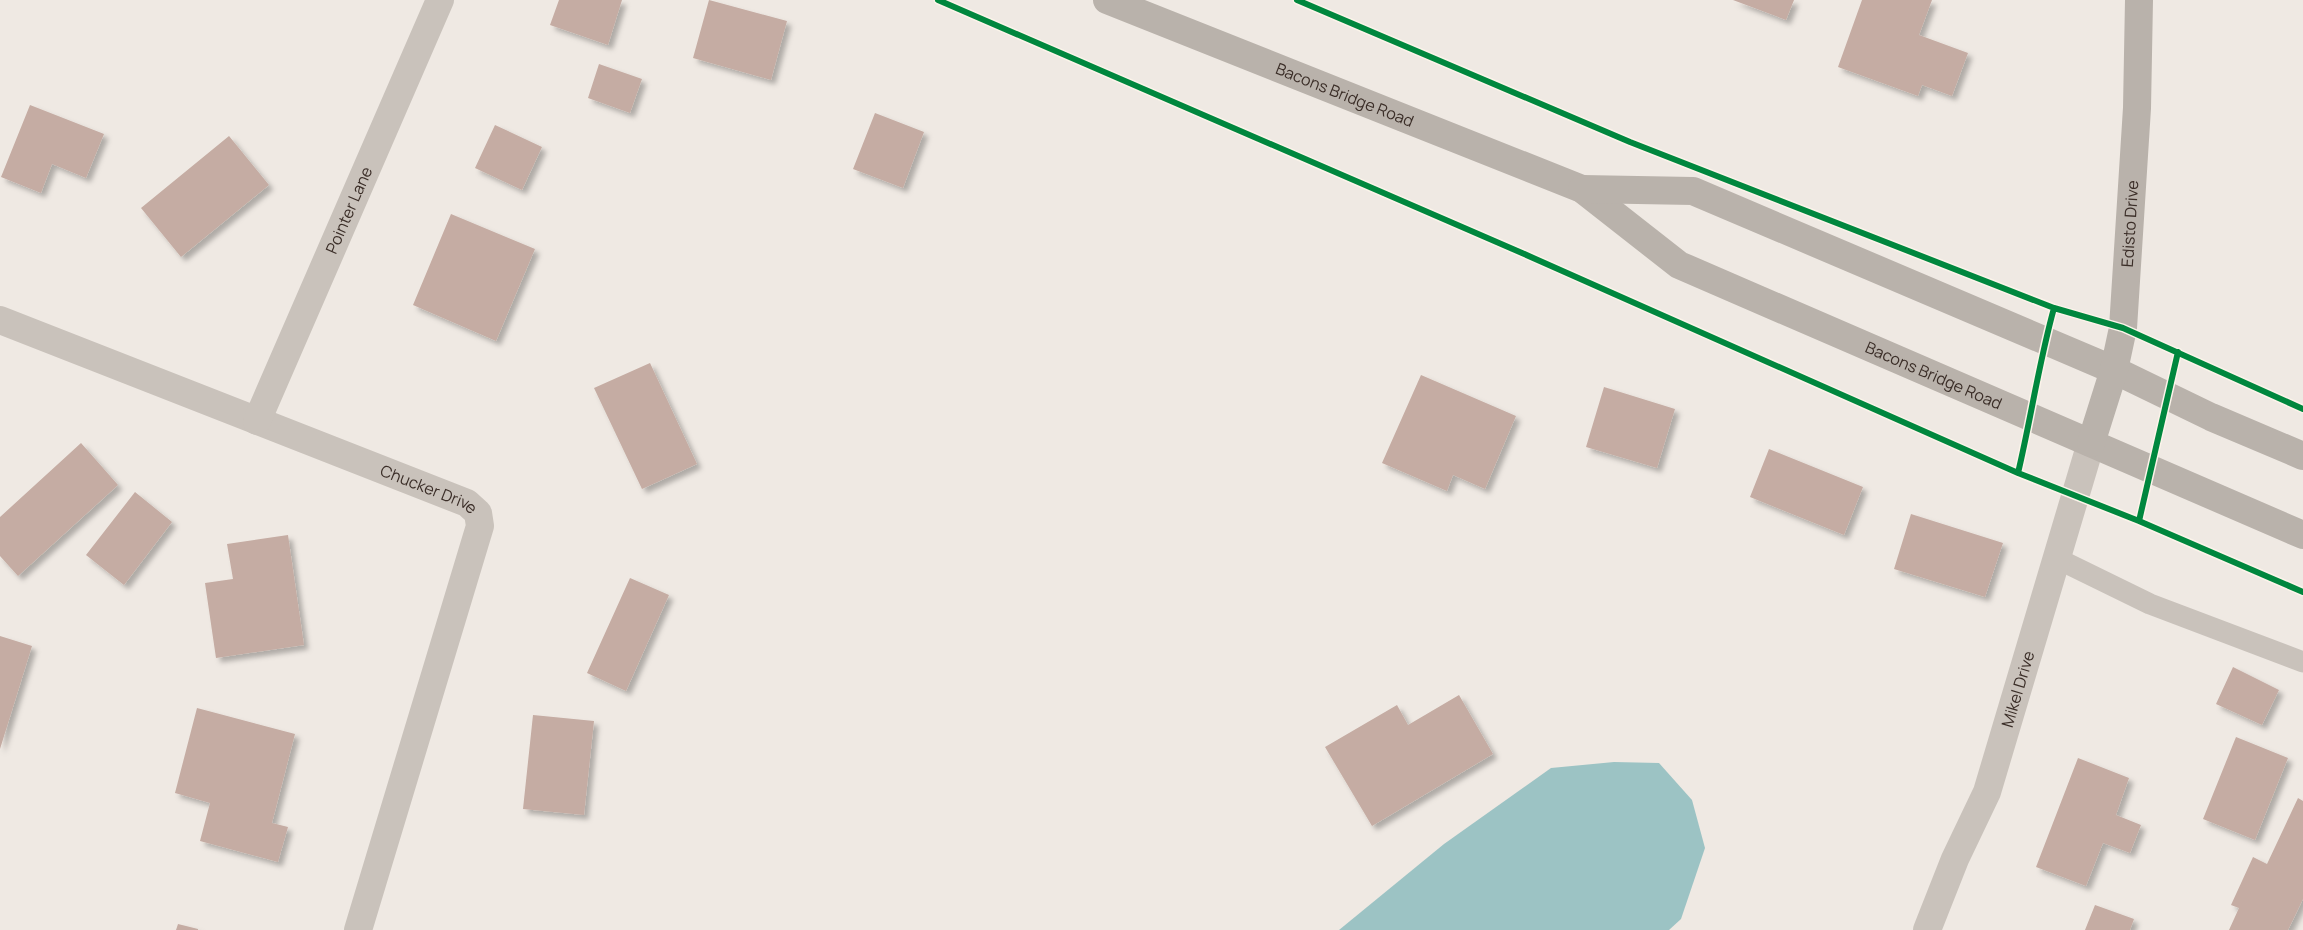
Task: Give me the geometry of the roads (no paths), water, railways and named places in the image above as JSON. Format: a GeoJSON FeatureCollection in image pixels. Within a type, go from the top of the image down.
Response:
{"type":"FeatureCollection","features":[{"type":"Feature","properties":{"kind":"main road","name":"Bacons Bridge Road"},"geometry":{"type":"LineString","coordinates":[[1107,0],[1582,188],[1679,265],[2303,535]]}},
{"type":"Feature","properties":{"kind":"main road","name":"Edisto Drive"},"geometry":{"type":"LineString","coordinates":[[2091,443],[2114,370],[2123,328],[2138,108],[2139,0]]}},
{"type":"Feature","properties":{"kind":"main road","name":"Bacons Bridge Road"},"geometry":{"type":"LineString","coordinates":[[1582,188],[1693,191],[2114,370],[2211,417],[2303,456]]}},
{"type":"Feature","properties":{"kind":"street","name":"Pointer Lane"},"geometry":{"type":"LineString","coordinates":[[257,421],[440,0]]}},
{"type":"Feature","properties":{"kind":"street","name":"Chucker Drive"},"geometry":{"type":"LineString","coordinates":[[0,320],[467,503],[478,513],[480,526],[358,930]]}},
{"type":"Feature","properties":{"kind":"street","name":"Mikel Drive"},"geometry":{"type":"LineString","coordinates":[[1927,930],[1955,859],[1987,792],[2058,560],[2091,443]]}},
{"type":"Feature","properties":{"kind":"lane"},"geometry":{"type":"LineString","coordinates":[[2058,560],[2150,604],[2303,662]]}},
{"type":"Feature","properties":{"kind":"water"},"geometry":{"type":"Polygon","coordinates":[[[1614,762],[1659,763],[1692,800],[1705,848],[1681,919],[1669,930],[1339,930],[1444,844],[1551,768],[1614,762]]]}}]}
